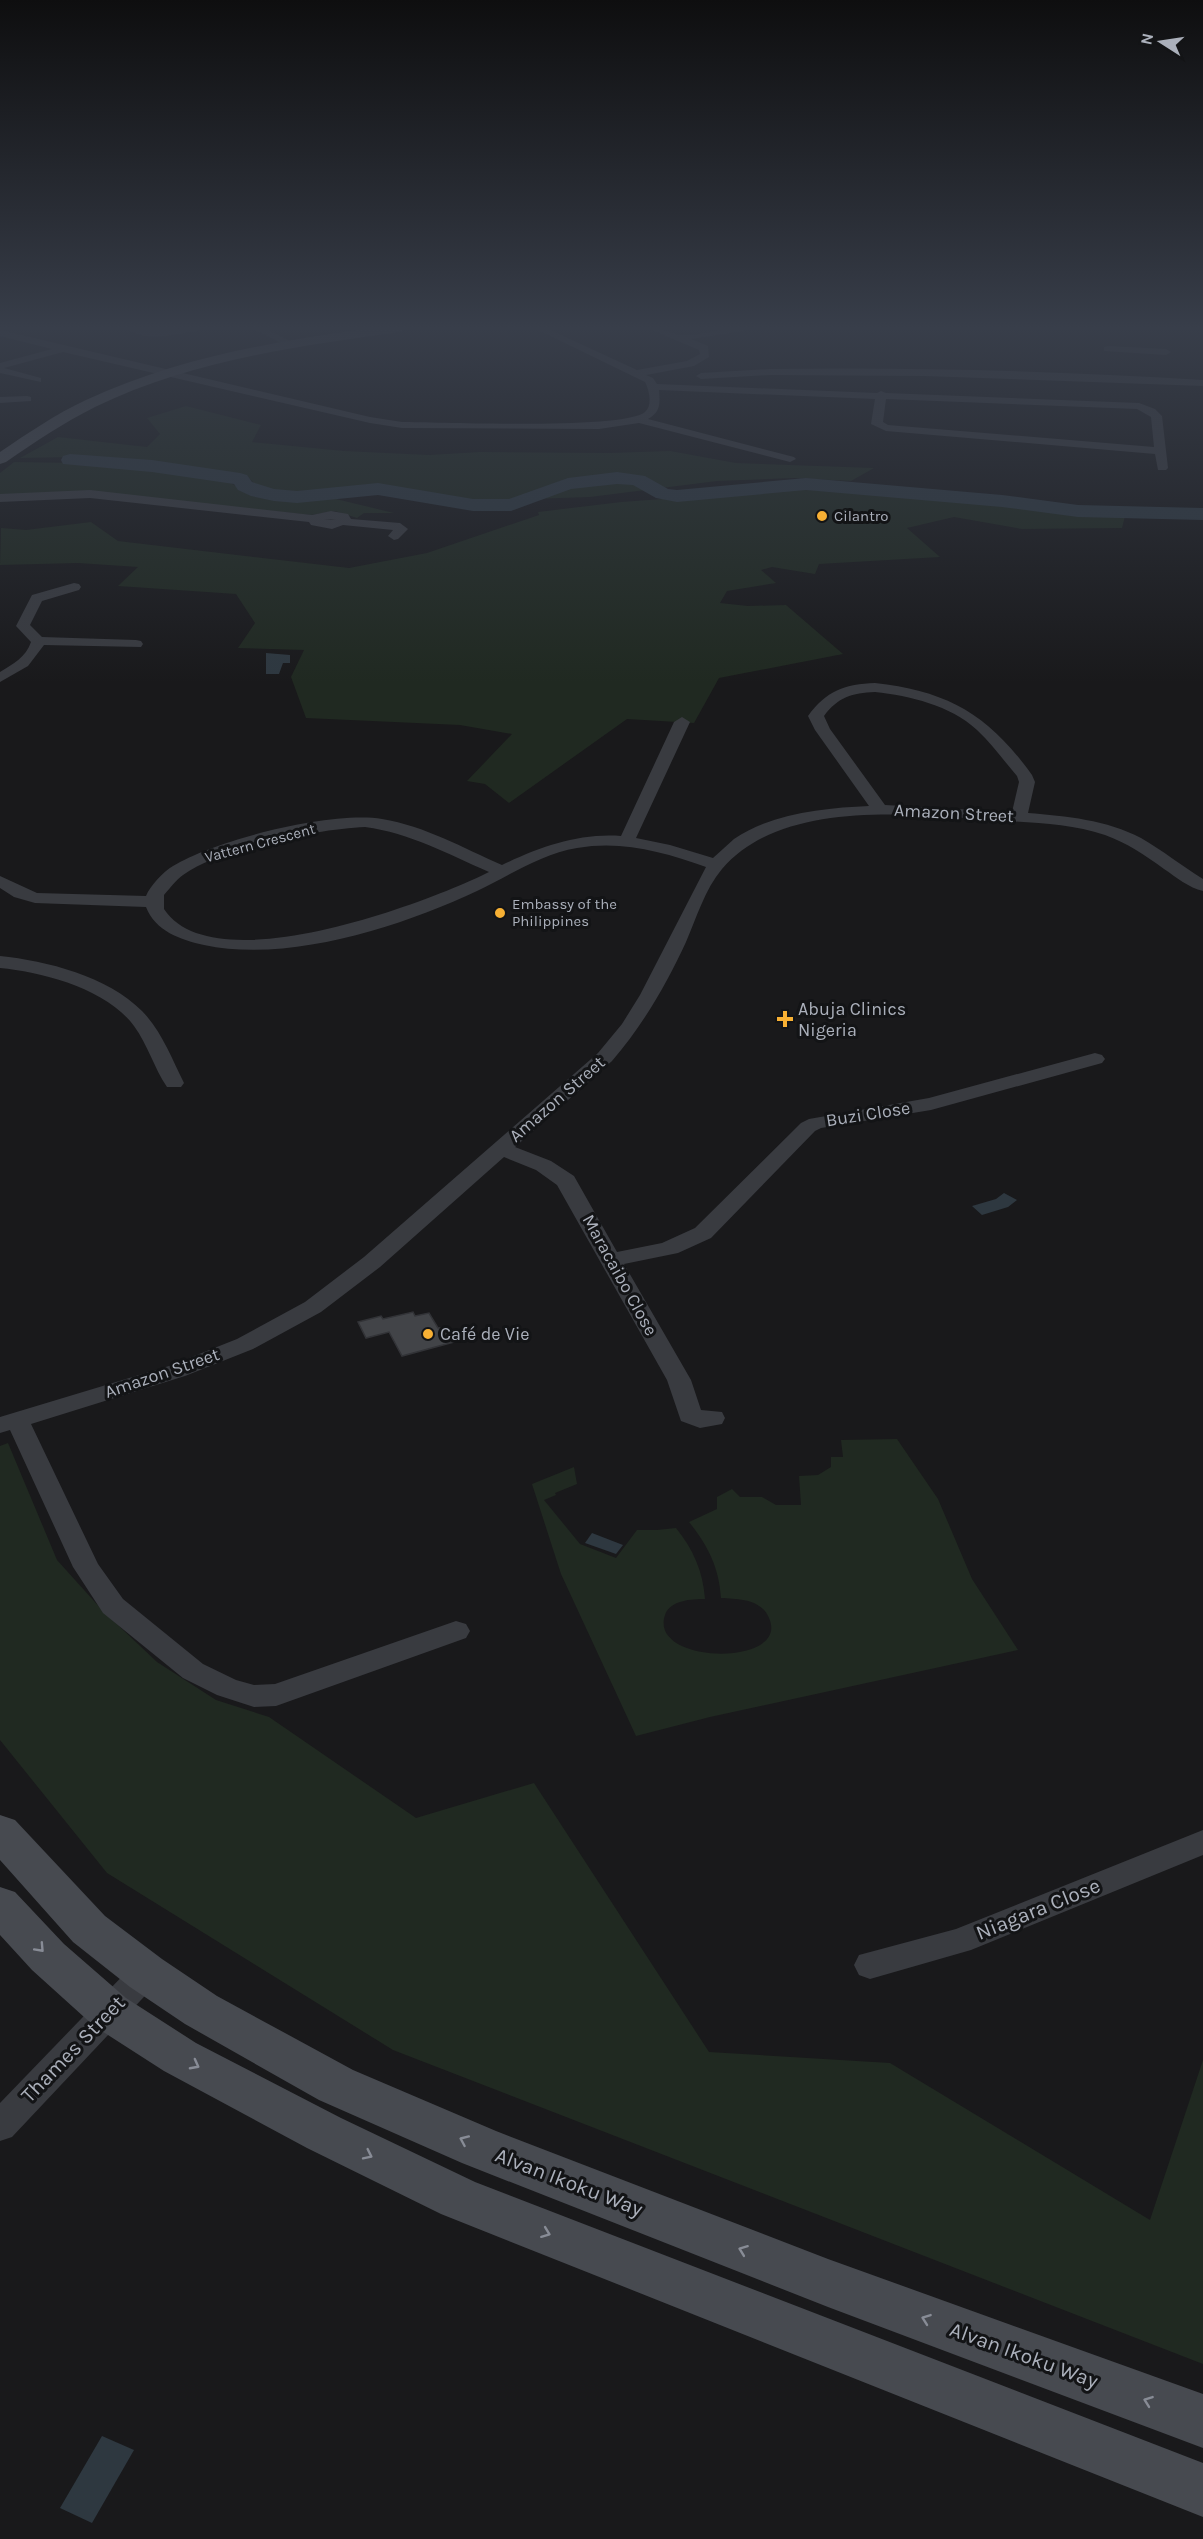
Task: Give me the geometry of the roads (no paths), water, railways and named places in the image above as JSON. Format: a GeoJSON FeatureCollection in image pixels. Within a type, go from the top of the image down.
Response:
{"type":"FeatureCollection","features":[{"type":"Feature","properties":{"kind":"street"},"geometry":{"type":"LineString","coordinates":[[0,459],[17,446]]}},
{"type":"Feature","properties":{"kind":"street"},"geometry":{"type":"LineString","coordinates":[[742,446],[790,459]]}},
{"type":"Feature","properties":{"kind":"street"},"geometry":{"type":"LineString","coordinates":[[1106,446],[1160,451]]}},
{"type":"Feature","properties":{"kind":"street"},"geometry":{"type":"LineString","coordinates":[[1159,446],[1162,468]]}},
{"type":"Feature","properties":{"kind":"street"},"geometry":{"type":"LineString","coordinates":[[0,498],[90,494],[315,519],[336,515],[346,518],[345,522],[400,527],[402,529],[394,536]]}},
{"type":"Feature","properties":{"kind":"street"},"geometry":{"type":"LineString","coordinates":[[74,587],[37,598],[23,626],[38,641],[136,644]]}},
{"type":"Feature","properties":{"kind":"street"},"geometry":{"type":"LineString","coordinates":[[0,678],[29,658],[35,651],[38,641]]}},
{"type":"Feature","properties":{"kind":"street"},"geometry":{"type":"LineString","coordinates":[[880,809],[823,730],[816,716],[826,702],[842,692],[857,688],[896,690],[945,705],[977,723],[1024,775],[1027,782],[1018,817]]}},
{"type":"Feature","properties":{"kind":"street"},"geometry":{"type":"LineString","coordinates":[[627,840],[681,722]]}},
{"type":"Feature","properties":{"kind":"street","name":"Amazon Street"},"geometry":{"type":"LineString","coordinates":[[9,1423],[177,1371],[245,1344],[313,1307],[372,1262],[605,1058],[639,1016],[706,878],[730,849],[770,829],[801,819],[840,812],[913,808],[1070,822],[1110,831],[1135,842],[1203,886]]}},
{"type":"Feature","properties":{"kind":"street","name":"Vattern Crescent"},"geometry":{"type":"LineString","coordinates":[[154,902],[155,894],[177,871],[198,860],[297,832],[341,823],[379,824],[422,836],[503,872]]}},
{"type":"Feature","properties":{"kind":"street"},"geometry":{"type":"LineString","coordinates":[[0,881],[20,893],[35,898],[154,902],[158,915],[176,930],[213,942],[252,944],[337,933],[398,917],[462,891],[543,853],[577,843],[627,840],[666,847],[716,865]]}},
{"type":"Feature","properties":{"kind":"street"},"geometry":{"type":"LineString","coordinates":[[0,962],[54,971],[100,990],[133,1013],[151,1037],[174,1083]]}},
{"type":"Feature","properties":{"kind":"street","name":"Buzi Close"},"geometry":{"type":"LineString","coordinates":[[612,1259],[661,1252],[683,1245],[703,1233],[808,1127],[816,1122],[931,1104],[1095,1059]]}},
{"type":"Feature","properties":{"kind":"street","name":"Maracaibo Close"},"geometry":{"type":"LineString","coordinates":[[501,1149],[540,1163],[554,1170],[566,1181],[679,1380],[690,1415],[700,1420],[713,1418]]}},
{"type":"Feature","properties":{"kind":"street"},"geometry":{"type":"LineString","coordinates":[[9,1423],[86,1567],[113,1606],[193,1671],[227,1688],[254,1696],[276,1695],[456,1630]]}},
{"type":"Feature","properties":{"kind":"street","name":"Alvan Ikoku Way"},"geometry":{"type":"LineString","coordinates":[[0,1832],[89,1929],[146,1972],[201,2010],[336,2085],[479,2147],[828,2283],[1203,2421]]}},
{"type":"Feature","properties":{"kind":"street","name":"Niagara Close"},"geometry":{"type":"LineString","coordinates":[[870,1965],[960,1941],[1203,1842]]}},
{"type":"Feature","properties":{"kind":"street"},"geometry":{"type":"LineString","coordinates":[[0,1905],[48,1957],[110,2012],[180,2057],[324,2133],[458,2198],[1203,2490]]}},
{"type":"Feature","properties":{"kind":"street","name":"Thames Street"},"geometry":{"type":"LineString","coordinates":[[0,2126],[146,1972]]}},
{"type":"Feature","properties":{"kind":"waterway"},"geometry":{"type":"LineString","coordinates":[[70,460],[152,466],[240,479],[245,486],[258,492],[297,497],[378,489],[473,505],[511,505],[568,484],[617,478],[638,480],[663,494],[677,496],[806,484],[1002,501],[1078,511],[1203,514]]}},
{"type":"Feature","properties":{"kind":"place","name":"Cilantro"},"geometry":{"type":"Point","coordinates":[822,516]}},
{"type":"Feature","properties":{"kind":"place","name":"Embassy of the Philippines"},"geometry":{"type":"Point","coordinates":[500,913]}},
{"type":"Feature","properties":{"kind":"place","name":"Abuja Clinics Nigeria"},"geometry":{"type":"Point","coordinates":[785,1019]}},
{"type":"Feature","properties":{"kind":"place","name":"Café de Vie"},"geometry":{"type":"Point","coordinates":[428,1334]}}]}
